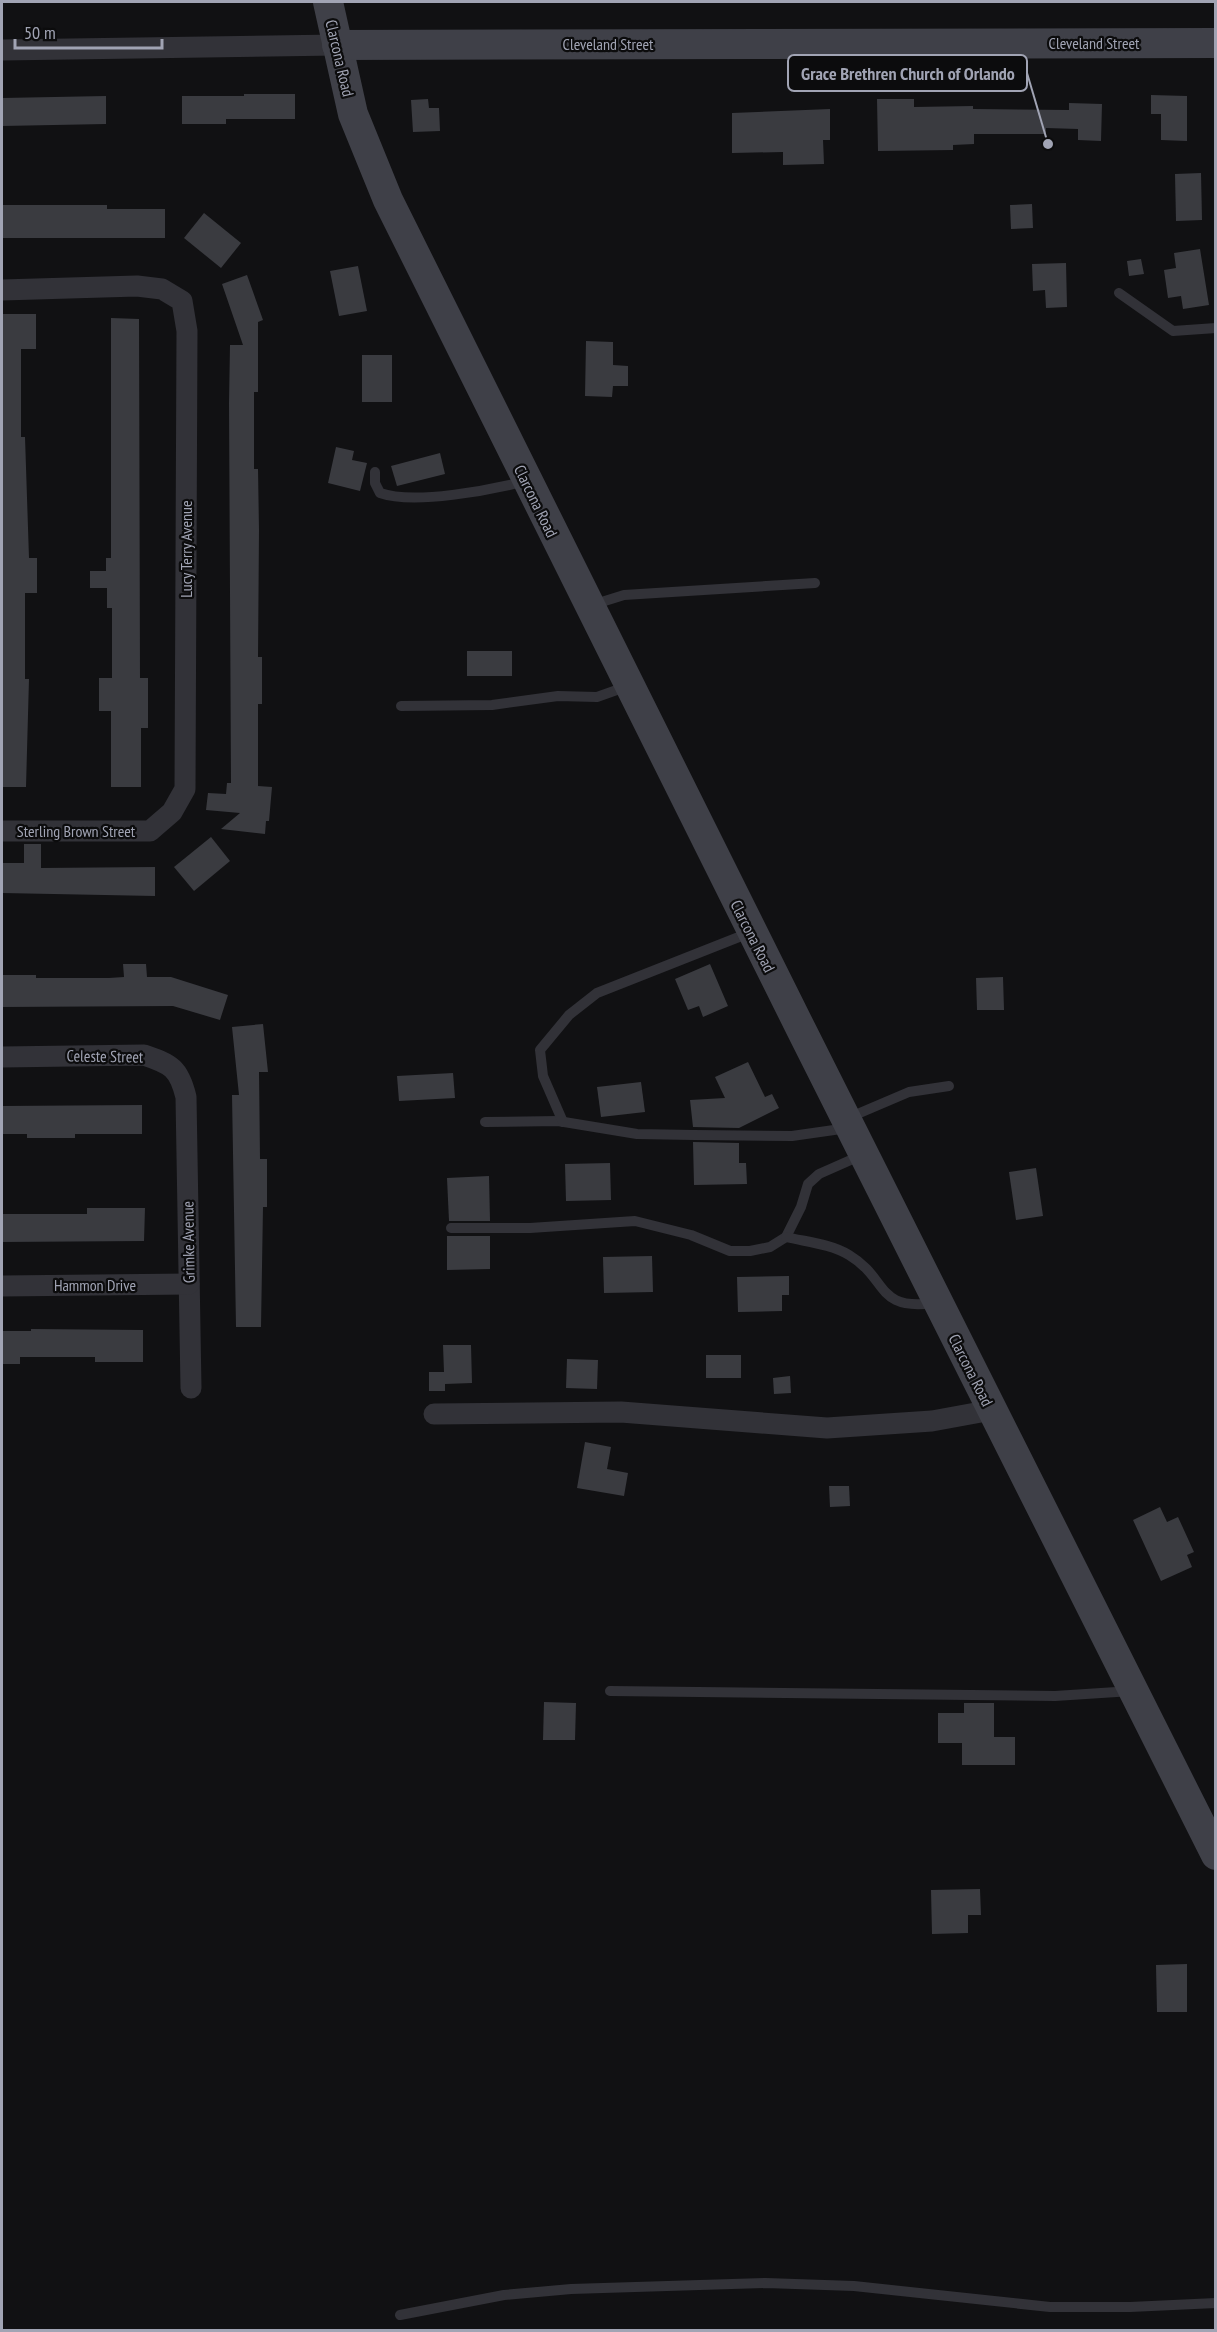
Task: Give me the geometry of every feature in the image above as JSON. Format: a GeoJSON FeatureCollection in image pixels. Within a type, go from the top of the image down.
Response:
{"type":"FeatureCollection","features":[{"type":"Feature","properties":{"kind":"main road","name":"Clarcona Road"},"geometry":{"type":"LineString","coordinates":[[328,2],[353,114],[388,200],[862,1155],[1135,1690],[1215,1855]]}},
{"type":"Feature","properties":{"kind":"main road","name":"Cleveland Street"},"geometry":{"type":"LineString","coordinates":[[337,45],[1215,43]]}},
{"type":"Feature","properties":{"kind":"street","name":"Cleveland Street"},"geometry":{"type":"LineString","coordinates":[[2,50],[337,45]]}},
{"type":"Feature","properties":{"kind":"street","name":"Lucy Terry Avenue"},"geometry":{"type":"LineString","coordinates":[[2,290],[138,286],[162,289],[182,301],[187,331],[184,789],[172,812],[150,831]]}},
{"type":"Feature","properties":{"kind":"street","name":"Sterling Brown Street"},"geometry":{"type":"LineString","coordinates":[[2,831],[150,831]]}},
{"type":"Feature","properties":{"kind":"street","name":"Celeste Street"},"geometry":{"type":"LineString","coordinates":[[2,1057],[144,1054],[166,1062],[181,1077],[186,1097]]}},
{"type":"Feature","properties":{"kind":"street","name":"Grimke Avenue"},"geometry":{"type":"LineString","coordinates":[[186,1097],[191,1388]]}},
{"type":"Feature","properties":{"kind":"street","name":"Hammon Drive"},"geometry":{"type":"LineString","coordinates":[[2,1286],[189,1284]]}},
{"type":"Feature","properties":{"kind":"street"},"geometry":{"type":"LineString","coordinates":[[434,1414],[621,1412],[827,1428],[932,1421],[992,1410]]}},
{"type":"Feature","properties":{"kind":"lane"},"geometry":{"type":"LineString","coordinates":[[1119,293],[1173,331],[1215,328]]}},
{"type":"Feature","properties":{"kind":"lane"},"geometry":{"type":"LineString","coordinates":[[375,472],[375,483],[380,493],[401,498],[443,496],[526,481]]}},
{"type":"Feature","properties":{"kind":"lane"},"geometry":{"type":"LineString","coordinates":[[588,606],[624,596],[815,583]]}},
{"type":"Feature","properties":{"kind":"lane"},"geometry":{"type":"LineString","coordinates":[[401,706],[492,705],[558,696],[597,697],[628,686]]}},
{"type":"Feature","properties":{"kind":"lane"},"geometry":{"type":"LineString","coordinates":[[563,1122],[543,1077],[540,1050],[569,1015],[597,993],[751,932]]}},
{"type":"Feature","properties":{"kind":"lane"},"geometry":{"type":"LineString","coordinates":[[485,1122],[563,1122],[649,1134],[792,1136],[847,1124],[909,1092],[948,1086]]}},
{"type":"Feature","properties":{"kind":"lane"},"geometry":{"type":"LineString","coordinates":[[452,1228],[530,1228],[634,1221],[691,1235],[730,1251],[770,1247],[786,1237],[801,1208],[808,1184],[819,1174],[862,1155]]}},
{"type":"Feature","properties":{"kind":"lane"},"geometry":{"type":"LineString","coordinates":[[786,1237],[838,1249],[850,1255],[867,1268],[889,1298],[899,1304],[915,1306],[938,1303]]}},
{"type":"Feature","properties":{"kind":"lane"},"geometry":{"type":"LineString","coordinates":[[610,1691],[1055,1696],[1135,1690]]}},
{"type":"Feature","properties":{"kind":"lane"},"geometry":{"type":"LineString","coordinates":[[400,2316],[504,2295],[571,2289],[766,2283],[854,2286],[1050,2307],[1130,2307],[1215,2303]]}},
{"type":"Feature","properties":{"kind":"building"},"geometry":{"type":"Polygon","coordinates":[[[244,94],[295,94],[295,119],[226,119],[226,124],[182,124],[182,96],[244,96],[244,94]]]}},
{"type":"Feature","properties":{"kind":"building"},"geometry":{"type":"Polygon","coordinates":[[[1151,95],[1187,96],[1187,141],[1161,140],[1161,114],[1151,114],[1151,95]]]}},
{"type":"Feature","properties":{"kind":"building"},"geometry":{"type":"Polygon","coordinates":[[[106,96],[106,124],[2,126],[2,98],[106,96]]]}},
{"type":"Feature","properties":{"kind":"building"},"geometry":{"type":"Polygon","coordinates":[[[428,99],[429,108],[439,108],[440,131],[413,132],[411,100],[428,99]]]}},
{"type":"Feature","properties":{"kind":"building"},"geometry":{"type":"Polygon","coordinates":[[[877,99],[914,99],[914,107],[973,106],[973,109],[1069,110],[1069,103],[1102,104],[1101,141],[1078,140],[1078,129],[1046,128],[1046,134],[974,134],[974,144],[953,145],[953,150],[878,151],[877,99]]]}},
{"type":"Feature","properties":{"kind":"building"},"geometry":{"type":"Polygon","coordinates":[[[830,109],[830,140],[823,140],[824,164],[783,165],[783,152],[732,153],[732,113],[830,109]]]}},
{"type":"Feature","properties":{"kind":"building"},"geometry":{"type":"Polygon","coordinates":[[[1201,173],[1202,220],[1176,221],[1175,174],[1201,173]]]}},
{"type":"Feature","properties":{"kind":"building"},"geometry":{"type":"Polygon","coordinates":[[[1032,204],[1033,228],[1011,229],[1010,205],[1032,204]]]}},
{"type":"Feature","properties":{"kind":"building"},"geometry":{"type":"Polygon","coordinates":[[[2,205],[107,205],[107,209],[165,209],[165,238],[2,238],[2,205]]]}},
{"type":"Feature","properties":{"kind":"building"},"geometry":{"type":"Polygon","coordinates":[[[204,213],[241,243],[221,268],[184,238],[204,213]]]}},
{"type":"Feature","properties":{"kind":"building"},"geometry":{"type":"Polygon","coordinates":[[[1200,249],[1209,305],[1183,309],[1181,296],[1168,298],[1164,270],[1176,268],[1174,253],[1200,249]]]}},
{"type":"Feature","properties":{"kind":"building"},"geometry":{"type":"Polygon","coordinates":[[[1141,259],[1144,274],[1129,276],[1127,261],[1141,259]]]}},
{"type":"Feature","properties":{"kind":"building"},"geometry":{"type":"Polygon","coordinates":[[[1066,263],[1067,307],[1046,308],[1045,290],[1033,291],[1032,264],[1066,263]]]}},
{"type":"Feature","properties":{"kind":"building"},"geometry":{"type":"Polygon","coordinates":[[[358,266],[367,311],[339,316],[330,271],[358,266]]]}},
{"type":"Feature","properties":{"kind":"building"},"geometry":{"type":"Polygon","coordinates":[[[247,275],[263,320],[258,322],[258,392],[254,392],[254,469],[258,469],[258,657],[262,657],[262,704],[258,704],[258,786],[272,787],[269,821],[266,821],[265,834],[221,829],[240,813],[206,810],[208,793],[226,794],[227,783],[231,783],[230,345],[243,345],[222,284],[247,275]]]}},
{"type":"Feature","properties":{"kind":"building"},"geometry":{"type":"Polygon","coordinates":[[[2,314],[36,314],[36,349],[21,349],[21,437],[25,437],[29,558],[37,558],[37,593],[25,593],[25,679],[29,679],[26,787],[2,787],[2,314]]]}},
{"type":"Feature","properties":{"kind":"building"},"geometry":{"type":"Polygon","coordinates":[[[111,318],[139,319],[140,678],[148,678],[148,728],[141,728],[141,787],[111,787],[111,711],[99,711],[99,678],[112,678],[112,608],[107,608],[107,588],[90,588],[90,571],[106,571],[106,558],[111,558],[111,318]]]}},
{"type":"Feature","properties":{"kind":"building"},"geometry":{"type":"Polygon","coordinates":[[[586,341],[613,342],[613,365],[628,366],[628,386],[613,386],[612,397],[585,396],[586,341]]]}},
{"type":"Feature","properties":{"kind":"building"},"geometry":{"type":"Polygon","coordinates":[[[362,355],[392,355],[392,402],[362,402],[362,355]]]}},
{"type":"Feature","properties":{"kind":"building"},"geometry":{"type":"Polygon","coordinates":[[[336,447],[354,451],[352,460],[367,463],[360,491],[328,483],[336,447]]]}},
{"type":"Feature","properties":{"kind":"building"},"geometry":{"type":"Polygon","coordinates":[[[440,453],[445,474],[397,486],[391,466],[440,453]]]}},
{"type":"Feature","properties":{"kind":"building"},"geometry":{"type":"Polygon","coordinates":[[[467,651],[512,651],[512,676],[467,676],[467,651]]]}},
{"type":"Feature","properties":{"kind":"building"},"geometry":{"type":"Polygon","coordinates":[[[211,837],[230,861],[194,891],[174,867],[211,837]]]}},
{"type":"Feature","properties":{"kind":"building"},"geometry":{"type":"Polygon","coordinates":[[[24,844],[41,844],[41,868],[155,867],[155,896],[2,893],[2,863],[24,863],[24,844]]]}},
{"type":"Feature","properties":{"kind":"building"},"geometry":{"type":"Polygon","coordinates":[[[123,964],[146,964],[147,977],[171,977],[228,995],[220,1020],[173,1006],[2,1007],[2,975],[36,975],[36,978],[124,977],[123,964]]]}},
{"type":"Feature","properties":{"kind":"building"},"geometry":{"type":"Polygon","coordinates":[[[710,964],[728,1006],[703,1017],[699,1006],[688,1010],[675,979],[710,964]]]}},
{"type":"Feature","properties":{"kind":"building"},"geometry":{"type":"Polygon","coordinates":[[[1003,977],[1004,1010],[977,1010],[976,978],[1003,977]]]}},
{"type":"Feature","properties":{"kind":"building"},"geometry":{"type":"Polygon","coordinates":[[[263,1024],[268,1072],[259,1072],[260,1159],[267,1159],[267,1207],[263,1207],[261,1327],[236,1327],[232,1095],[239,1095],[232,1027],[263,1024]]]}},
{"type":"Feature","properties":{"kind":"building"},"geometry":{"type":"Polygon","coordinates":[[[748,1062],[765,1097],[772,1094],[779,1108],[739,1128],[693,1127],[690,1100],[725,1098],[715,1077],[748,1062]]]}},
{"type":"Feature","properties":{"kind":"building"},"geometry":{"type":"Polygon","coordinates":[[[453,1073],[455,1098],[399,1101],[397,1076],[453,1073]]]}},
{"type":"Feature","properties":{"kind":"building"},"geometry":{"type":"Polygon","coordinates":[[[641,1082],[645,1112],[601,1117],[597,1087],[641,1082]]]}},
{"type":"Feature","properties":{"kind":"building"},"geometry":{"type":"Polygon","coordinates":[[[142,1105],[142,1134],[75,1134],[75,1138],[27,1138],[27,1134],[2,1134],[2,1106],[142,1105]]]}},
{"type":"Feature","properties":{"kind":"building"},"geometry":{"type":"Polygon","coordinates":[[[693,1142],[739,1143],[739,1163],[746,1163],[747,1184],[694,1185],[693,1142]]]}},
{"type":"Feature","properties":{"kind":"building"},"geometry":{"type":"Polygon","coordinates":[[[610,1163],[611,1200],[566,1201],[565,1164],[610,1163]]]}},
{"type":"Feature","properties":{"kind":"building"},"geometry":{"type":"Polygon","coordinates":[[[1036,1168],[1043,1216],[1016,1220],[1009,1172],[1036,1168]]]}},
{"type":"Feature","properties":{"kind":"building"},"geometry":{"type":"Polygon","coordinates":[[[489,1176],[490,1221],[449,1221],[447,1178],[489,1176]]]}},
{"type":"Feature","properties":{"kind":"building"},"geometry":{"type":"Polygon","coordinates":[[[87,1208],[145,1208],[144,1241],[2,1242],[2,1214],[87,1214],[87,1208]]]}},
{"type":"Feature","properties":{"kind":"building"},"geometry":{"type":"Polygon","coordinates":[[[447,1236],[490,1236],[490,1269],[447,1270],[447,1236]]]}},
{"type":"Feature","properties":{"kind":"building"},"geometry":{"type":"Polygon","coordinates":[[[652,1256],[653,1292],[604,1293],[603,1257],[652,1256]]]}},
{"type":"Feature","properties":{"kind":"building"},"geometry":{"type":"Polygon","coordinates":[[[789,1276],[789,1295],[782,1295],[782,1311],[738,1312],[737,1277],[789,1276]]]}},
{"type":"Feature","properties":{"kind":"building"},"geometry":{"type":"Polygon","coordinates":[[[31,1329],[143,1330],[143,1362],[95,1362],[95,1357],[20,1357],[20,1364],[2,1364],[2,1331],[31,1331],[31,1329]]]}},
{"type":"Feature","properties":{"kind":"building"},"geometry":{"type":"Polygon","coordinates":[[[443,1345],[471,1345],[472,1383],[445,1384],[445,1391],[429,1391],[429,1372],[444,1372],[443,1345]]]}},
{"type":"Feature","properties":{"kind":"building"},"geometry":{"type":"Polygon","coordinates":[[[706,1355],[741,1355],[741,1378],[706,1378],[706,1355]]]}},
{"type":"Feature","properties":{"kind":"building"},"geometry":{"type":"Polygon","coordinates":[[[567,1359],[598,1360],[597,1389],[566,1388],[567,1359]]]}},
{"type":"Feature","properties":{"kind":"building"},"geometry":{"type":"Polygon","coordinates":[[[790,1376],[791,1393],[774,1394],[773,1378],[790,1376]]]}},
{"type":"Feature","properties":{"kind":"building"},"geometry":{"type":"Polygon","coordinates":[[[585,1442],[611,1447],[607,1469],[628,1473],[624,1496],[577,1488],[585,1442]]]}},
{"type":"Feature","properties":{"kind":"building"},"geometry":{"type":"Polygon","coordinates":[[[829,1486],[849,1486],[850,1506],[830,1507],[829,1486]]]}},
{"type":"Feature","properties":{"kind":"building"},"geometry":{"type":"Polygon","coordinates":[[[1160,1507],[1167,1522],[1178,1517],[1194,1552],[1187,1555],[1192,1567],[1161,1581],[1133,1520],[1160,1507]]]}},
{"type":"Feature","properties":{"kind":"building"},"geometry":{"type":"Polygon","coordinates":[[[544,1702],[576,1703],[575,1740],[543,1740],[544,1702]]]}},
{"type":"Feature","properties":{"kind":"building"},"geometry":{"type":"Polygon","coordinates":[[[964,1703],[994,1703],[994,1737],[1015,1737],[1015,1765],[962,1765],[962,1743],[938,1743],[938,1713],[964,1713],[964,1703]]]}},
{"type":"Feature","properties":{"kind":"building"},"geometry":{"type":"Polygon","coordinates":[[[980,1889],[981,1915],[968,1915],[968,1933],[932,1934],[931,1890],[980,1889]]]}},
{"type":"Feature","properties":{"kind":"building"},"geometry":{"type":"Polygon","coordinates":[[[1187,1964],[1187,2012],[1157,2012],[1156,1965],[1187,1964]]]}},
{"type":"Feature","properties":{"kind":"place","name":"Grace Brethren Church of Orlando"},"geometry":{"type":"Point","coordinates":[1048,144]}}]}
